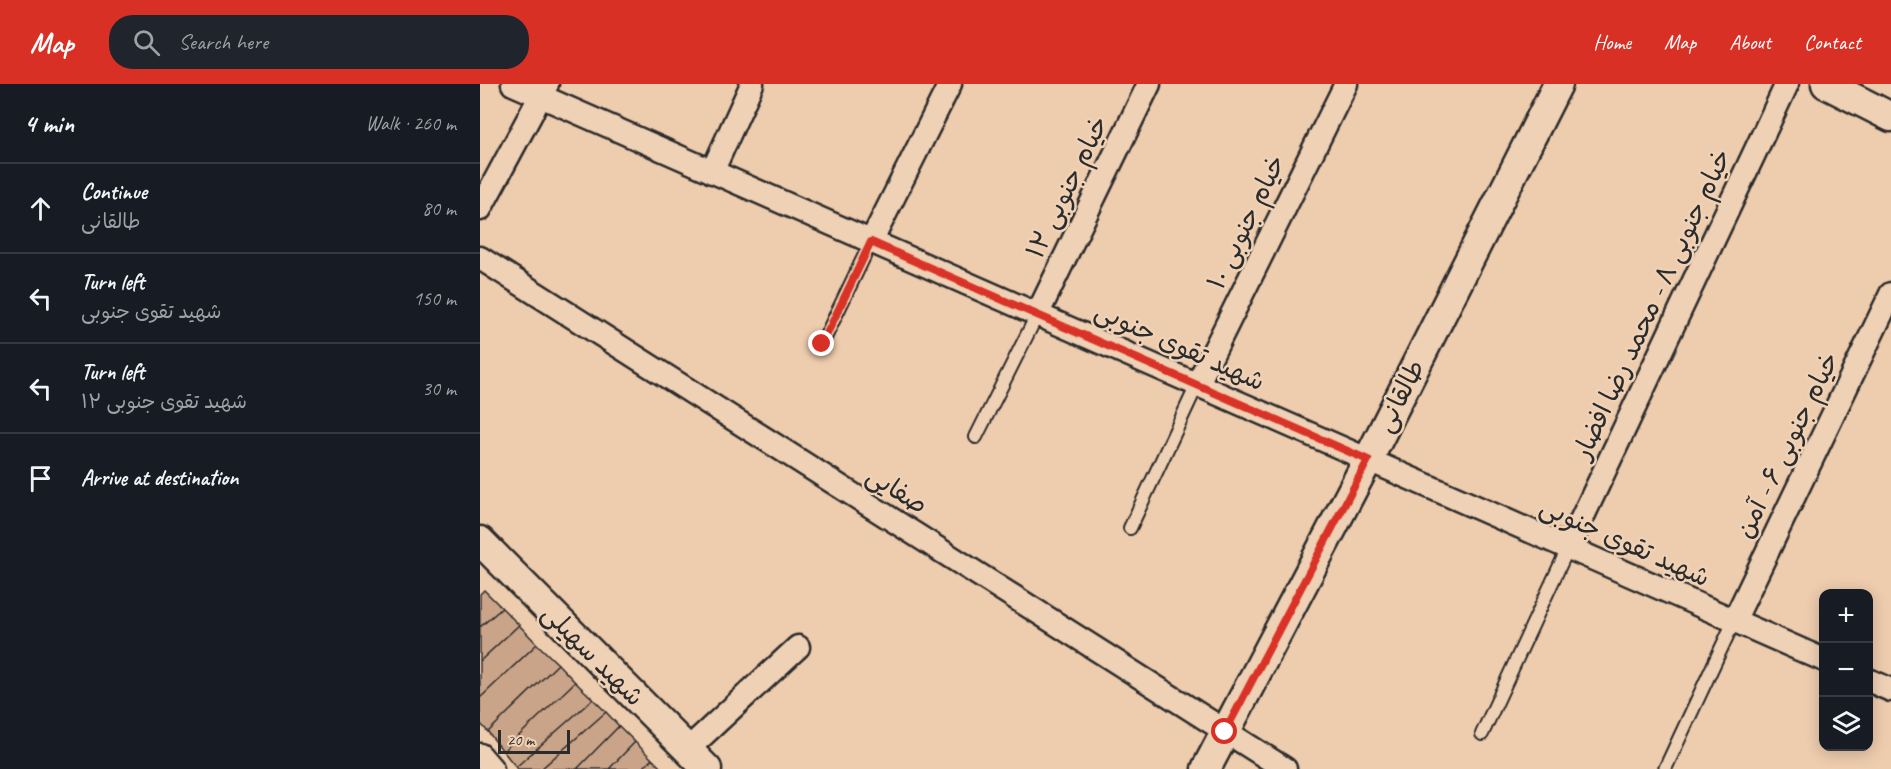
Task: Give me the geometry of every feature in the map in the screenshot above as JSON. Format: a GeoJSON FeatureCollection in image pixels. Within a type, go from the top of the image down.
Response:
{"type":"FeatureCollection","features":[{"type":"Feature","properties":{"kind":"street","name":"شهید تقوی جنوبی"},"geometry":{"type":"LineString","coordinates":[[513,84],[544,90],[712,172],[1819,658]]}},
{"type":"Feature","properties":{"kind":"street"},"geometry":{"type":"LineString","coordinates":[[712,172],[752,84]]}},
{"type":"Feature","properties":{"kind":"street"},"geometry":{"type":"LineString","coordinates":[[871,242],[950,84]]}},
{"type":"Feature","properties":{"kind":"street","name":"خیام جنوبی ۱۲"},"geometry":{"type":"LineString","coordinates":[[1037,315],[1149,84]]}},
{"type":"Feature","properties":{"kind":"street","name":"خیام جنوبی ۱۰"},"geometry":{"type":"LineString","coordinates":[[1197,385],[1346,84]]}},
{"type":"Feature","properties":{"kind":"street","name":"طالقانی"},"geometry":{"type":"LineString","coordinates":[[1206,769],[1368,460],[1558,84]]}},
{"type":"Feature","properties":{"kind":"street","name":"خیام جنوبی ۸ - محمد رضا افضار"},"geometry":{"type":"LineString","coordinates":[[1568,548],[1787,84]]}},
{"type":"Feature","properties":{"kind":"street"},"geometry":{"type":"LineString","coordinates":[[1826,84],[1891,117]]}},
{"type":"Feature","properties":{"kind":"street"},"geometry":{"type":"LineString","coordinates":[[480,209],[544,90]]}},
{"type":"Feature","properties":{"kind":"street","name":"صفایی"},"geometry":{"type":"LineString","coordinates":[[480,258],[1284,769]]}},
{"type":"Feature","properties":{"kind":"street","name":"خیام جنوبی ۶ - آمن"},"geometry":{"type":"LineString","coordinates":[[1734,621],[1891,294]]}},
{"type":"Feature","properties":{"kind":"street","name":"شهید سهیلی"},"geometry":{"type":"LineString","coordinates":[[480,541],[697,759]]}},
{"type":"Feature","properties":{"kind":"street"},"geometry":{"type":"LineString","coordinates":[[697,759],[798,647]]}},
{"type":"Feature","properties":{"kind":"street"},"geometry":{"type":"LineString","coordinates":[[1873,682],[1891,690]]}},
{"type":"Feature","properties":{"kind":"street"},"geometry":{"type":"LineString","coordinates":[[480,755],[492,769]]}},
{"type":"Feature","properties":{"kind":"lane"},"geometry":{"type":"LineString","coordinates":[[822,344],[871,242]]}},
{"type":"Feature","properties":{"kind":"lane"},"geometry":{"type":"LineString","coordinates":[[976,437],[1037,315]]}},
{"type":"Feature","properties":{"kind":"lane"},"geometry":{"type":"LineString","coordinates":[[1130,528],[1197,385]]}},
{"type":"Feature","properties":{"kind":"lane"},"geometry":{"type":"LineString","coordinates":[[1482,734],[1568,548]]}},
{"type":"Feature","properties":{"kind":"lane"},"geometry":{"type":"LineString","coordinates":[[1665,769],[1734,621]]}},
{"type":"Feature","properties":{"kind":"building"},"geometry":{"type":"Polygon","coordinates":[[[484,590],[502,608],[480,627],[480,594],[484,590]]]}},
{"type":"Feature","properties":{"kind":"building"},"geometry":{"type":"Polygon","coordinates":[[[502,608],[519,625],[480,661],[480,627],[502,608]]]}},
{"type":"Feature","properties":{"kind":"building"},"geometry":{"type":"Polygon","coordinates":[[[519,625],[537,644],[480,698],[480,661],[519,625]]]}},
{"type":"Feature","properties":{"kind":"building"},"geometry":{"type":"Polygon","coordinates":[[[537,644],[558,664],[488,732],[480,723],[480,698],[537,644]]]}},
{"type":"Feature","properties":{"kind":"building"},"geometry":{"type":"Polygon","coordinates":[[[558,664],[575,682],[503,751],[488,732],[558,664]]]}},
{"type":"Feature","properties":{"kind":"building"},"geometry":{"type":"Polygon","coordinates":[[[575,682],[593,699],[516,767],[503,751],[575,682]]]}},
{"type":"Feature","properties":{"kind":"building"},"geometry":{"type":"Polygon","coordinates":[[[593,699],[606,712],[541,769],[518,769],[516,767],[593,699]]]}},
{"type":"Feature","properties":{"kind":"building"},"geometry":{"type":"Polygon","coordinates":[[[606,712],[619,726],[577,769],[541,769],[606,712]]]}},
{"type":"Feature","properties":{"kind":"building"},"geometry":{"type":"Polygon","coordinates":[[[619,726],[635,742],[609,769],[577,769],[619,726]]]}},
{"type":"Feature","properties":{"kind":"building"},"geometry":{"type":"Polygon","coordinates":[[[635,742],[652,759],[642,769],[609,769],[635,742]]]}},
{"type":"Feature","properties":{"kind":"building"},"geometry":{"type":"Polygon","coordinates":[[[652,759],[662,769],[642,769],[652,759]]]}},
{"type":"Feature","properties":{"kind":"route"},"geometry":{"type":"LineString","coordinates":[[822,344],[871,242],[1368,460],[1225,732]]}}]}
